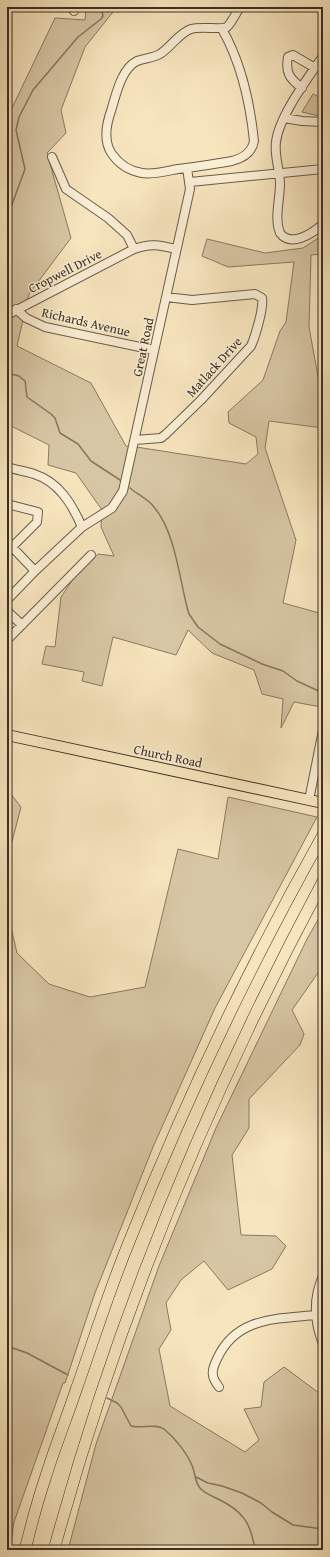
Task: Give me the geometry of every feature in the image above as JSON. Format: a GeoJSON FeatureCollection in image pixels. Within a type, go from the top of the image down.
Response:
{"type":"FeatureCollection","features":[{"type":"Feature","properties":{"kind":"highway"},"geometry":{"type":"LineString","coordinates":[[25,1550],[45,1478],[94,1334],[124,1254],[163,1158],[243,985],[297,881],[323,835]]}},
{"type":"Feature","properties":{"kind":"highway"},"geometry":{"type":"LineString","coordinates":[[54,1550],[85,1444],[110,1366],[160,1230],[230,1068],[281,961],[323,881]]}},
{"type":"Feature","properties":{"kind":"main road","name":"Church Road"},"geometry":{"type":"LineString","coordinates":[[7,735],[323,803]]}},
{"type":"Feature","properties":{"kind":"street"},"geometry":{"type":"LineString","coordinates":[[222,29],[239,65],[245,87],[253,135],[253,147],[239,160],[155,173],[141,173],[126,167],[112,154],[106,138],[107,124],[121,81],[132,65],[160,54],[182,34],[190,29],[206,27],[222,29],[229,24],[240,7]]}},
{"type":"Feature","properties":{"kind":"street"},"geometry":{"type":"LineString","coordinates":[[302,88],[291,79],[287,65],[288,57],[293,55],[315,68]]}},
{"type":"Feature","properties":{"kind":"street"},"geometry":{"type":"LineString","coordinates":[[323,56],[284,118],[276,141],[280,174],[277,219],[278,229],[282,236],[292,239],[301,238],[314,232],[323,224]]}},
{"type":"Feature","properties":{"kind":"street"},"geometry":{"type":"LineString","coordinates":[[284,118],[323,122]]}},
{"type":"Feature","properties":{"kind":"street"},"geometry":{"type":"LineString","coordinates":[[52,157],[66,189],[108,218],[127,235],[134,249]]}},
{"type":"Feature","properties":{"kind":"street"},"geometry":{"type":"LineString","coordinates":[[187,168],[190,182],[323,169]]}},
{"type":"Feature","properties":{"kind":"street","name":"Great Road"},"geometry":{"type":"LineString","coordinates":[[7,600],[35,571],[82,527],[112,508],[126,483],[190,189],[190,182]]}},
{"type":"Feature","properties":{"kind":"street","name":"Cropwell Drive"},"geometry":{"type":"LineString","coordinates":[[7,315],[134,249],[147,244],[176,249]]}},
{"type":"Feature","properties":{"kind":"street","name":"Matlack Drive"},"geometry":{"type":"LineString","coordinates":[[135,440],[161,438],[201,400],[250,346],[253,341],[262,306],[262,301],[259,296],[252,294],[192,300],[166,297]]}},
{"type":"Feature","properties":{"kind":"street","name":"Richards Avenue"},"geometry":{"type":"LineString","coordinates":[[16,310],[26,318],[45,327],[154,350]]}},
{"type":"Feature","properties":{"kind":"street"},"geometry":{"type":"LineString","coordinates":[[7,467],[37,475],[54,484],[66,496],[82,527]]}},
{"type":"Feature","properties":{"kind":"street"},"geometry":{"type":"LineString","coordinates":[[7,504],[38,512],[36,522],[10,549],[35,571]]}},
{"type":"Feature","properties":{"kind":"street"},"geometry":{"type":"LineString","coordinates":[[7,640],[91,554]]}},
{"type":"Feature","properties":{"kind":"street"},"geometry":{"type":"LineString","coordinates":[[7,611],[22,625]]}},
{"type":"Feature","properties":{"kind":"street"},"geometry":{"type":"LineString","coordinates":[[309,800],[323,730]]}},
{"type":"Feature","properties":{"kind":"street"},"geometry":{"type":"LineString","coordinates":[[323,1276],[317,1294],[316,1315],[323,1344]]}},
{"type":"Feature","properties":{"kind":"street"},"geometry":{"type":"LineString","coordinates":[[219,1387],[213,1380],[213,1372],[216,1361],[226,1343],[236,1334],[247,1327],[265,1321],[316,1315]]}},
{"type":"Feature","properties":{"kind":"shaded area"},"geometry":{"type":"Polygon","coordinates":[[[86,7],[117,7],[85,47],[61,110],[66,133],[47,153],[71,238],[29,294],[17,346],[91,383],[126,446],[246,464],[258,454],[256,437],[229,423],[228,412],[263,380],[280,331],[286,322],[294,262],[228,267],[202,256],[207,239],[265,253],[303,248],[323,235],[323,254],[311,255],[309,327],[323,404],[323,428],[269,421],[265,448],[296,540],[283,603],[323,614],[323,697],[321,707],[294,702],[281,728],[283,699],[262,694],[254,670],[212,653],[188,630],[176,655],[113,637],[102,686],[82,681],[84,672],[42,664],[46,646],[55,647],[61,597],[73,579],[98,554],[114,556],[101,527],[102,510],[76,473],[48,465],[49,445],[7,424],[7,114],[12,108],[55,18],[85,20],[86,7]]]}},
{"type":"Feature","properties":{"kind":"shaded area"},"geometry":{"type":"Polygon","coordinates":[[[313,94],[323,99],[323,117],[302,112],[313,94]]]}},
{"type":"Feature","properties":{"kind":"shaded area"},"geometry":{"type":"Polygon","coordinates":[[[7,792],[10,793],[21,807],[7,861],[7,792]]]}},
{"type":"Feature","properties":{"kind":"shaded area"},"geometry":{"type":"Polygon","coordinates":[[[228,797],[317,817],[215,1008],[153,1147],[95,1293],[65,1383],[63,1383],[14,1522],[10,1550],[7,1550],[7,910],[17,953],[49,984],[90,997],[145,987],[178,849],[218,859],[228,797]]]}},
{"type":"Feature","properties":{"kind":"shaded area"},"geometry":{"type":"Polygon","coordinates":[[[323,911],[323,968],[320,970],[292,1010],[304,1034],[300,1045],[249,1099],[249,1128],[232,1155],[241,1235],[276,1236],[286,1246],[272,1269],[228,1290],[204,1261],[181,1280],[166,1303],[171,1330],[159,1349],[170,1406],[245,1452],[259,1440],[244,1409],[261,1407],[264,1382],[284,1367],[323,1396],[323,1550],[68,1550],[96,1444],[159,1266],[216,1128],[307,939],[323,911]]]}},
{"type":"Feature","properties":{"kind":"waterway"},"geometry":{"type":"LineString","coordinates":[[7,218],[25,169],[16,130],[19,117],[33,90],[78,37],[101,19],[103,16],[101,7]]}},
{"type":"Feature","properties":{"kind":"waterway"},"geometry":{"type":"LineString","coordinates":[[7,373],[19,376],[25,381],[27,397],[55,418],[60,433],[78,444],[91,461],[120,480]]}},
{"type":"Feature","properties":{"kind":"waterway"},"geometry":{"type":"LineString","coordinates":[[130,488],[152,504],[167,529],[172,541],[189,614],[198,627],[220,644],[262,664],[283,671],[297,681],[323,693]]}},
{"type":"Feature","properties":{"kind":"waterway"},"geometry":{"type":"LineString","coordinates":[[7,1346],[27,1353],[68,1375]]}},
{"type":"Feature","properties":{"kind":"waterway"},"geometry":{"type":"LineString","coordinates":[[107,1398],[117,1403],[121,1407],[131,1426],[161,1427],[172,1437],[188,1457],[200,1488],[240,1513],[251,1532],[255,1550]]}},
{"type":"Feature","properties":{"kind":"waterway"},"geometry":{"type":"LineString","coordinates":[[196,1477],[208,1483],[242,1493],[261,1503],[293,1525],[323,1529]]}}]}
